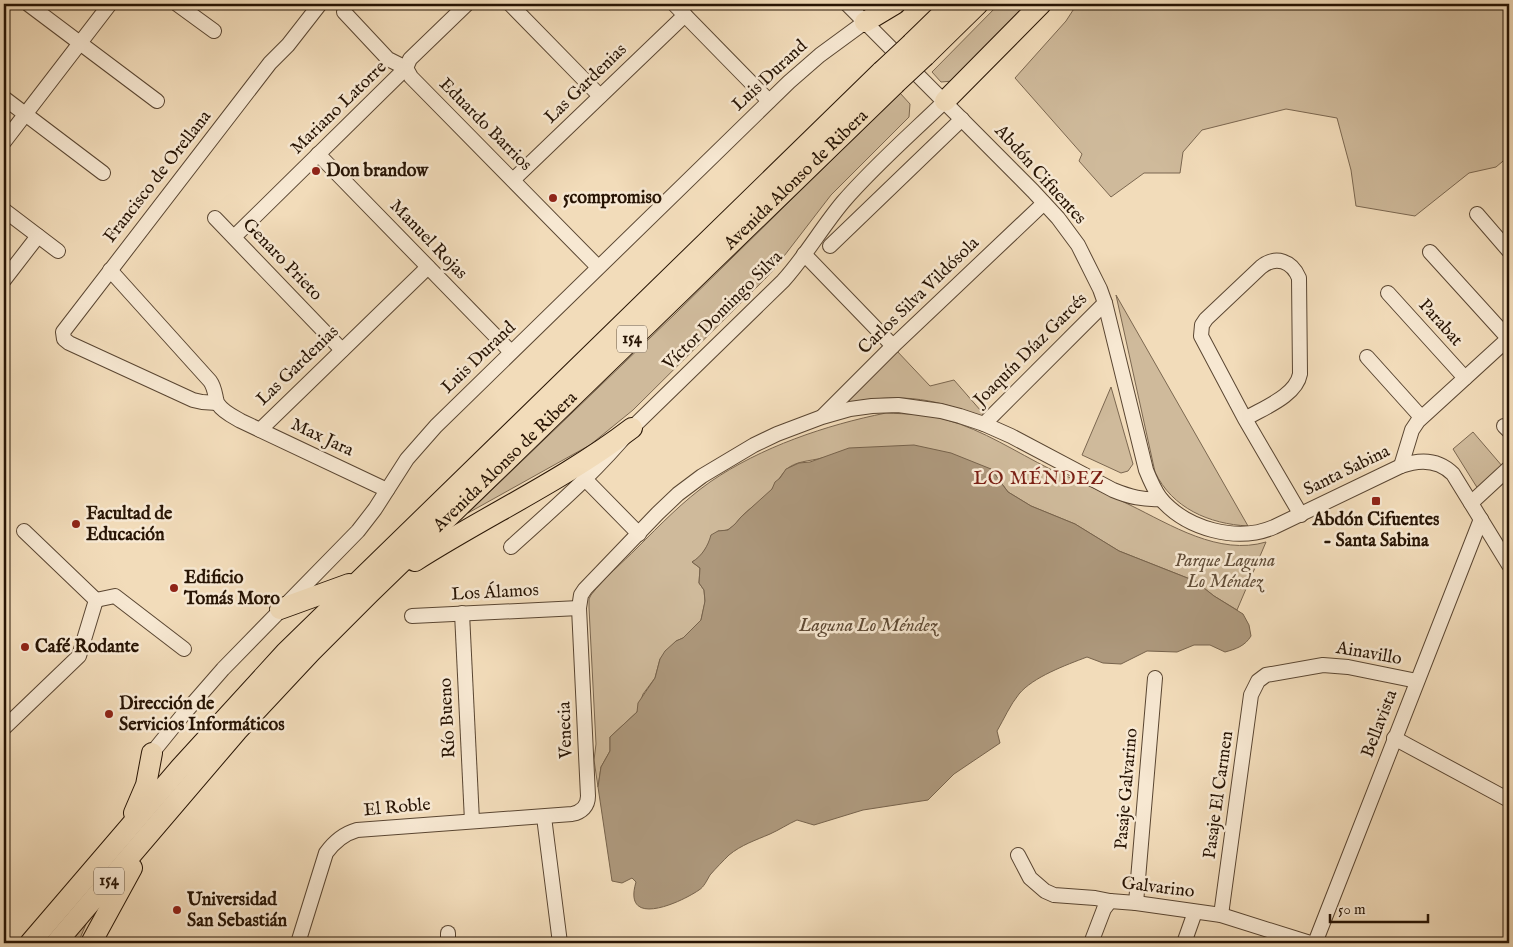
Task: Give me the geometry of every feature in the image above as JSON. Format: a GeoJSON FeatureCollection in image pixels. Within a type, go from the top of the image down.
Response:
{"type":"FeatureCollection","features":[{"type":"Feature","properties":{"kind":"highway"},"geometry":{"type":"LineString","coordinates":[[865,22],[895,4]]}},
{"type":"Feature","properties":{"kind":"highway","name":"Avenida Alonso de Ribera"},"geometry":{"type":"LineString","coordinates":[[56,943],[237,731],[311,652],[365,586],[889,78],[918,49],[952,4]]}},
{"type":"Feature","properties":{"kind":"highway","name":"Avenida Alonso de Ribera"},"geometry":{"type":"LineString","coordinates":[[918,49],[978,4]]}},
{"type":"Feature","properties":{"kind":"highway"},"geometry":{"type":"LineString","coordinates":[[944,101],[1041,4]]}},
{"type":"Feature","properties":{"kind":"highway"},"geometry":{"type":"LineString","coordinates":[[280,609],[332,592],[365,586],[583,463],[632,428]]}},
{"type":"Feature","properties":{"kind":"highway","name":"Avenida Alonso de Ribera"},"geometry":{"type":"LineString","coordinates":[[30,943],[250,690],[315,622],[365,586]]}},
{"type":"Feature","properties":{"kind":"highway"},"geometry":{"type":"LineString","coordinates":[[121,838],[142,796],[149,773],[152,753]]}},
{"type":"Feature","properties":{"kind":"highway"},"geometry":{"type":"LineString","coordinates":[[91,943],[117,894],[163,818]]}},
{"type":"Feature","properties":{"kind":"street"},"geometry":{"type":"LineString","coordinates":[[28,4],[157,101]]}},
{"type":"Feature","properties":{"kind":"street"},"geometry":{"type":"LineString","coordinates":[[4,142],[110,4]]}},
{"type":"Feature","properties":{"kind":"street"},"geometry":{"type":"LineString","coordinates":[[177,4],[214,31]]}},
{"type":"Feature","properties":{"kind":"street","name":"Francisco de Orellana"},"geometry":{"type":"LineString","coordinates":[[217,403],[193,400],[69,343],[63,336],[65,329],[270,63],[288,45],[320,4]]}},
{"type":"Feature","properties":{"kind":"street","name":"Mariano Latorre"},"geometry":{"type":"LineString","coordinates":[[234,237],[406,68],[410,59],[467,4]]}},
{"type":"Feature","properties":{"kind":"street"},"geometry":{"type":"LineString","coordinates":[[510,4],[600,96]]}},
{"type":"Feature","properties":{"kind":"street"},"geometry":{"type":"LineString","coordinates":[[674,4],[769,101]]}},
{"type":"Feature","properties":{"kind":"street","name":"Abdón Cifuentes"},"geometry":{"type":"LineString","coordinates":[[847,4],[1044,202],[1078,245],[1094,275],[1105,303],[1146,470],[1150,481],[1161,499]]}},
{"type":"Feature","properties":{"kind":"street","name":"Eduardo Barrios"},"geometry":{"type":"LineString","coordinates":[[344,12],[388,59],[406,68],[411,76],[598,267]]}},
{"type":"Feature","properties":{"kind":"street","name":"Las Gardenias"},"geometry":{"type":"LineString","coordinates":[[513,180],[685,15]]}},
{"type":"Feature","properties":{"kind":"street","name":"Luis Durand"},"geometry":{"type":"LineString","coordinates":[[152,753],[218,675],[280,609],[358,531],[376,509],[407,460],[421,442],[769,101],[820,55],[865,22]]}},
{"type":"Feature","properties":{"kind":"street"},"geometry":{"type":"LineString","coordinates":[[4,98],[103,174]]}},
{"type":"Feature","properties":{"kind":"street","name":"Víctor Domingo Silva"},"geometry":{"type":"LineString","coordinates":[[511,547],[585,479],[613,451],[632,428],[783,281],[795,268],[824,225],[852,192],[944,101]]}},
{"type":"Feature","properties":{"kind":"street"},"geometry":{"type":"LineString","coordinates":[[830,246],[962,119]]}},
{"type":"Feature","properties":{"kind":"street","name":"Manuel Rojas"},"geometry":{"type":"LineString","coordinates":[[318,154],[511,352]]}},
{"type":"Feature","properties":{"kind":"street","name":"Carlos Silva Vildósola"},"geometry":{"type":"LineString","coordinates":[[822,417],[893,346],[1044,202]]}},
{"type":"Feature","properties":{"kind":"street"},"geometry":{"type":"LineString","coordinates":[[4,210],[58,251]]}},
{"type":"Feature","properties":{"kind":"street"},"geometry":{"type":"LineString","coordinates":[[1477,214],[1509,251]]}},
{"type":"Feature","properties":{"kind":"street","name":"Genaro Prieto"},"geometry":{"type":"LineString","coordinates":[[216,218],[342,350]]}},
{"type":"Feature","properties":{"kind":"street"},"geometry":{"type":"LineString","coordinates":[[4,280],[38,236]]}},
{"type":"Feature","properties":{"kind":"street"},"geometry":{"type":"LineString","coordinates":[[1401,466],[1412,430],[1421,417],[1509,339],[1430,252]]}},
{"type":"Feature","properties":{"kind":"street"},"geometry":{"type":"LineString","coordinates":[[804,254],[893,346]]}},
{"type":"Feature","properties":{"kind":"street"},"geometry":{"type":"LineString","coordinates":[[1245,419],[1292,391],[1299,380],[1299,278],[1290,265],[1280,261],[1269,262],[1261,267],[1206,319],[1201,331],[1202,342],[1245,419],[1300,515]]}},
{"type":"Feature","properties":{"kind":"street","name":"Las Gardenias"},"geometry":{"type":"LineString","coordinates":[[260,430],[428,266]]}},
{"type":"Feature","properties":{"kind":"street"},"geometry":{"type":"LineString","coordinates":[[110,270],[210,381],[215,390],[217,403]]}},
{"type":"Feature","properties":{"kind":"street","name":"Parabat"},"geometry":{"type":"LineString","coordinates":[[1388,293],[1465,378]]}},
{"type":"Feature","properties":{"kind":"street","name":"Joaquín Díaz Garcés"},"geometry":{"type":"LineString","coordinates":[[984,424],[1105,303]]}},
{"type":"Feature","properties":{"kind":"street"},"geometry":{"type":"LineString","coordinates":[[1367,357],[1421,417]]}},
{"type":"Feature","properties":{"kind":"street","name":"Max Jara"},"geometry":{"type":"LineString","coordinates":[[217,403],[235,418],[388,490]]}},
{"type":"Feature","properties":{"kind":"street"},"geometry":{"type":"LineString","coordinates":[[579,608],[581,595],[585,589],[678,494],[702,476],[754,445],[794,427],[822,417],[865,407],[898,405],[940,411],[984,424],[1011,436],[1112,490],[1143,500],[1161,499]]}},
{"type":"Feature","properties":{"kind":"street","name":"Santa Sabina"},"geometry":{"type":"LineString","coordinates":[[1161,499],[1173,510],[1193,522],[1210,529],[1235,534],[1247,534],[1267,530],[1401,466],[1423,460],[1444,466],[1452,474],[1509,565]]}},
{"type":"Feature","properties":{"kind":"street"},"geometry":{"type":"LineString","coordinates":[[1471,503],[1509,468]]}},
{"type":"Feature","properties":{"kind":"street"},"geometry":{"type":"LineString","coordinates":[[585,479],[639,534]]}},
{"type":"Feature","properties":{"kind":"street","name":"Bellavista"},"geometry":{"type":"LineString","coordinates":[[1315,943],[1481,520]]}},
{"type":"Feature","properties":{"kind":"street"},"geometry":{"type":"LineString","coordinates":[[24,531],[96,600]]}},
{"type":"Feature","properties":{"kind":"street"},"geometry":{"type":"LineString","coordinates":[[96,600],[115,596],[184,649]]}},
{"type":"Feature","properties":{"kind":"street"},"geometry":{"type":"LineString","coordinates":[[4,728],[79,656],[96,600]]}},
{"type":"Feature","properties":{"kind":"street","name":"Los Álamos"},"geometry":{"type":"LineString","coordinates":[[412,616],[579,608]]}},
{"type":"Feature","properties":{"kind":"street","name":"Venecia"},"geometry":{"type":"LineString","coordinates":[[544,817],[577,813],[584,808],[588,801],[579,608]]}},
{"type":"Feature","properties":{"kind":"street","name":"Río Bueno"},"geometry":{"type":"LineString","coordinates":[[462,614],[472,821]]}},
{"type":"Feature","properties":{"kind":"street","name":"Ainavillo"},"geometry":{"type":"LineString","coordinates":[[1258,681],[1271,673],[1330,665],[1417,681]]}},
{"type":"Feature","properties":{"kind":"street","name":"Pasaje Galvarino"},"geometry":{"type":"LineString","coordinates":[[1136,902],[1155,678]]}},
{"type":"Feature","properties":{"kind":"street","name":"Pasaje El Carmen"},"geometry":{"type":"LineString","coordinates":[[1221,915],[1251,695],[1258,681]]}},
{"type":"Feature","properties":{"kind":"street"},"geometry":{"type":"LineString","coordinates":[[1394,738],[1509,800]]}},
{"type":"Feature","properties":{"kind":"street"},"geometry":{"type":"LineString","coordinates":[[544,817],[560,943]]}},
{"type":"Feature","properties":{"kind":"street","name":"El Roble"},"geometry":{"type":"LineString","coordinates":[[298,943],[326,853],[344,835],[357,830],[544,817]]}},
{"type":"Feature","properties":{"kind":"street","name":"Galvarino"},"geometry":{"type":"LineString","coordinates":[[1018,855],[1030,878],[1045,891],[1054,895],[1136,902],[1221,915],[1310,943]]}},
{"type":"Feature","properties":{"kind":"street"},"geometry":{"type":"LineString","coordinates":[[1091,943],[1104,909],[1110,901]]}},
{"type":"Feature","properties":{"kind":"street"},"geometry":{"type":"LineString","coordinates":[[1184,943],[1195,912]]}},
{"type":"Feature","properties":{"kind":"green space"},"geometry":{"type":"Polygon","coordinates":[[[999,4],[1033,4],[953,81],[941,82],[932,72],[999,4]]]}},
{"type":"Feature","properties":{"kind":"green space"},"geometry":{"type":"Polygon","coordinates":[[[1077,4],[1509,4],[1509,156],[1496,167],[1469,173],[1415,216],[1356,206],[1351,170],[1337,118],[1286,109],[1202,130],[1183,152],[1180,173],[1144,173],[1111,197],[1079,161],[1082,154],[1015,78],[1066,21],[1077,4]]]}},
{"type":"Feature","properties":{"kind":"green space"},"geometry":{"type":"Polygon","coordinates":[[[900,93],[910,104],[909,117],[831,195],[771,273],[633,410],[590,445],[468,513],[676,313],[900,93]]]}},
{"type":"Feature","properties":{"kind":"green space"},"geometry":{"type":"Polygon","coordinates":[[[1116,295],[1248,526],[1219,522],[1193,512],[1171,495],[1162,485],[1155,472],[1116,295]]]}},
{"type":"Feature","properties":{"kind":"green space"},"geometry":{"type":"Polygon","coordinates":[[[896,350],[930,386],[954,380],[988,419],[936,402],[905,398],[871,399],[851,402],[848,399],[896,350]]]}},
{"type":"Feature","properties":{"kind":"green space"},"geometry":{"type":"Polygon","coordinates":[[[1111,387],[1133,464],[1128,471],[1121,473],[1082,455],[1111,387]]]}},
{"type":"Feature","properties":{"kind":"green space","name":"Parque Laguna Lo Méndez"},"geometry":{"type":"Polygon","coordinates":[[[886,413],[932,417],[974,429],[1050,469],[1179,529],[1213,542],[1248,545],[1266,542],[1237,610],[1214,596],[1195,581],[1119,551],[1075,524],[1031,506],[1008,492],[991,469],[822,458],[798,463],[789,467],[769,493],[733,526],[726,530],[718,531],[699,558],[692,562],[700,568],[699,583],[704,590],[705,602],[701,620],[683,638],[676,641],[660,659],[655,678],[643,694],[637,712],[610,737],[610,751],[601,767],[598,787],[594,760],[596,744],[589,608],[591,595],[681,505],[700,489],[730,469],[772,448],[817,431],[886,413]]]}},
{"type":"Feature","properties":{"kind":"green space"},"geometry":{"type":"Polygon","coordinates":[[[1473,432],[1503,467],[1478,489],[1453,449],[1473,432]]]}},
{"type":"Feature","properties":{"kind":"green space"},"geometry":{"type":"Polygon","coordinates":[[[89,917],[78,943],[67,943],[89,917]]]}},
{"type":"Feature","properties":{"kind":"water","name":"Laguna Lo Méndez"},"geometry":{"type":"Polygon","coordinates":[[[914,445],[951,453],[991,469],[1008,492],[1031,506],[1075,524],[1119,551],[1195,581],[1214,596],[1243,614],[1249,625],[1251,636],[1240,647],[1225,652],[1210,645],[1194,645],[1177,652],[1147,651],[1121,664],[1103,663],[1087,657],[1060,668],[1033,682],[1019,694],[997,731],[1000,743],[954,774],[928,800],[863,810],[814,825],[797,820],[734,851],[712,872],[699,890],[679,901],[655,909],[645,909],[637,905],[634,896],[636,882],[632,878],[622,883],[612,881],[598,787],[601,767],[610,751],[610,737],[637,712],[638,703],[655,678],[660,659],[665,651],[676,641],[683,638],[701,620],[705,601],[704,590],[699,583],[700,568],[692,562],[704,550],[711,535],[718,531],[728,530],[735,524],[772,489],[775,482],[786,469],[799,463],[810,462],[849,448],[914,445]]]}},
{"type":"Feature","properties":{"kind":"place","name":"Don brandow"},"geometry":{"type":"Point","coordinates":[316,171]}},
{"type":"Feature","properties":{"kind":"place","name":"5compromiso"},"geometry":{"type":"Point","coordinates":[553,198]}},
{"type":"Feature","properties":{"kind":"place","name":"Abdón Cifuentes - Santa Sabina"},"geometry":{"type":"Point","coordinates":[1376,501]}},
{"type":"Feature","properties":{"kind":"place","name":"Facultad de Educación"},"geometry":{"type":"Point","coordinates":[76,524]}},
{"type":"Feature","properties":{"kind":"place","name":"Edificio Tomás Moro"},"geometry":{"type":"Point","coordinates":[174,588]}},
{"type":"Feature","properties":{"kind":"place","name":"Café Rodante"},"geometry":{"type":"Point","coordinates":[25,647]}},
{"type":"Feature","properties":{"kind":"place","name":"Dirección de Servicios Informáticos"},"geometry":{"type":"Point","coordinates":[109,714]}},
{"type":"Feature","properties":{"kind":"place","name":"Universidad San Sebastián"},"geometry":{"type":"Point","coordinates":[177,910]}},
{"type":"Feature","properties":{"kind":"district","name":"LO MÉNDEZ"},"geometry":{"type":"Point","coordinates":[1039,479]}}]}
